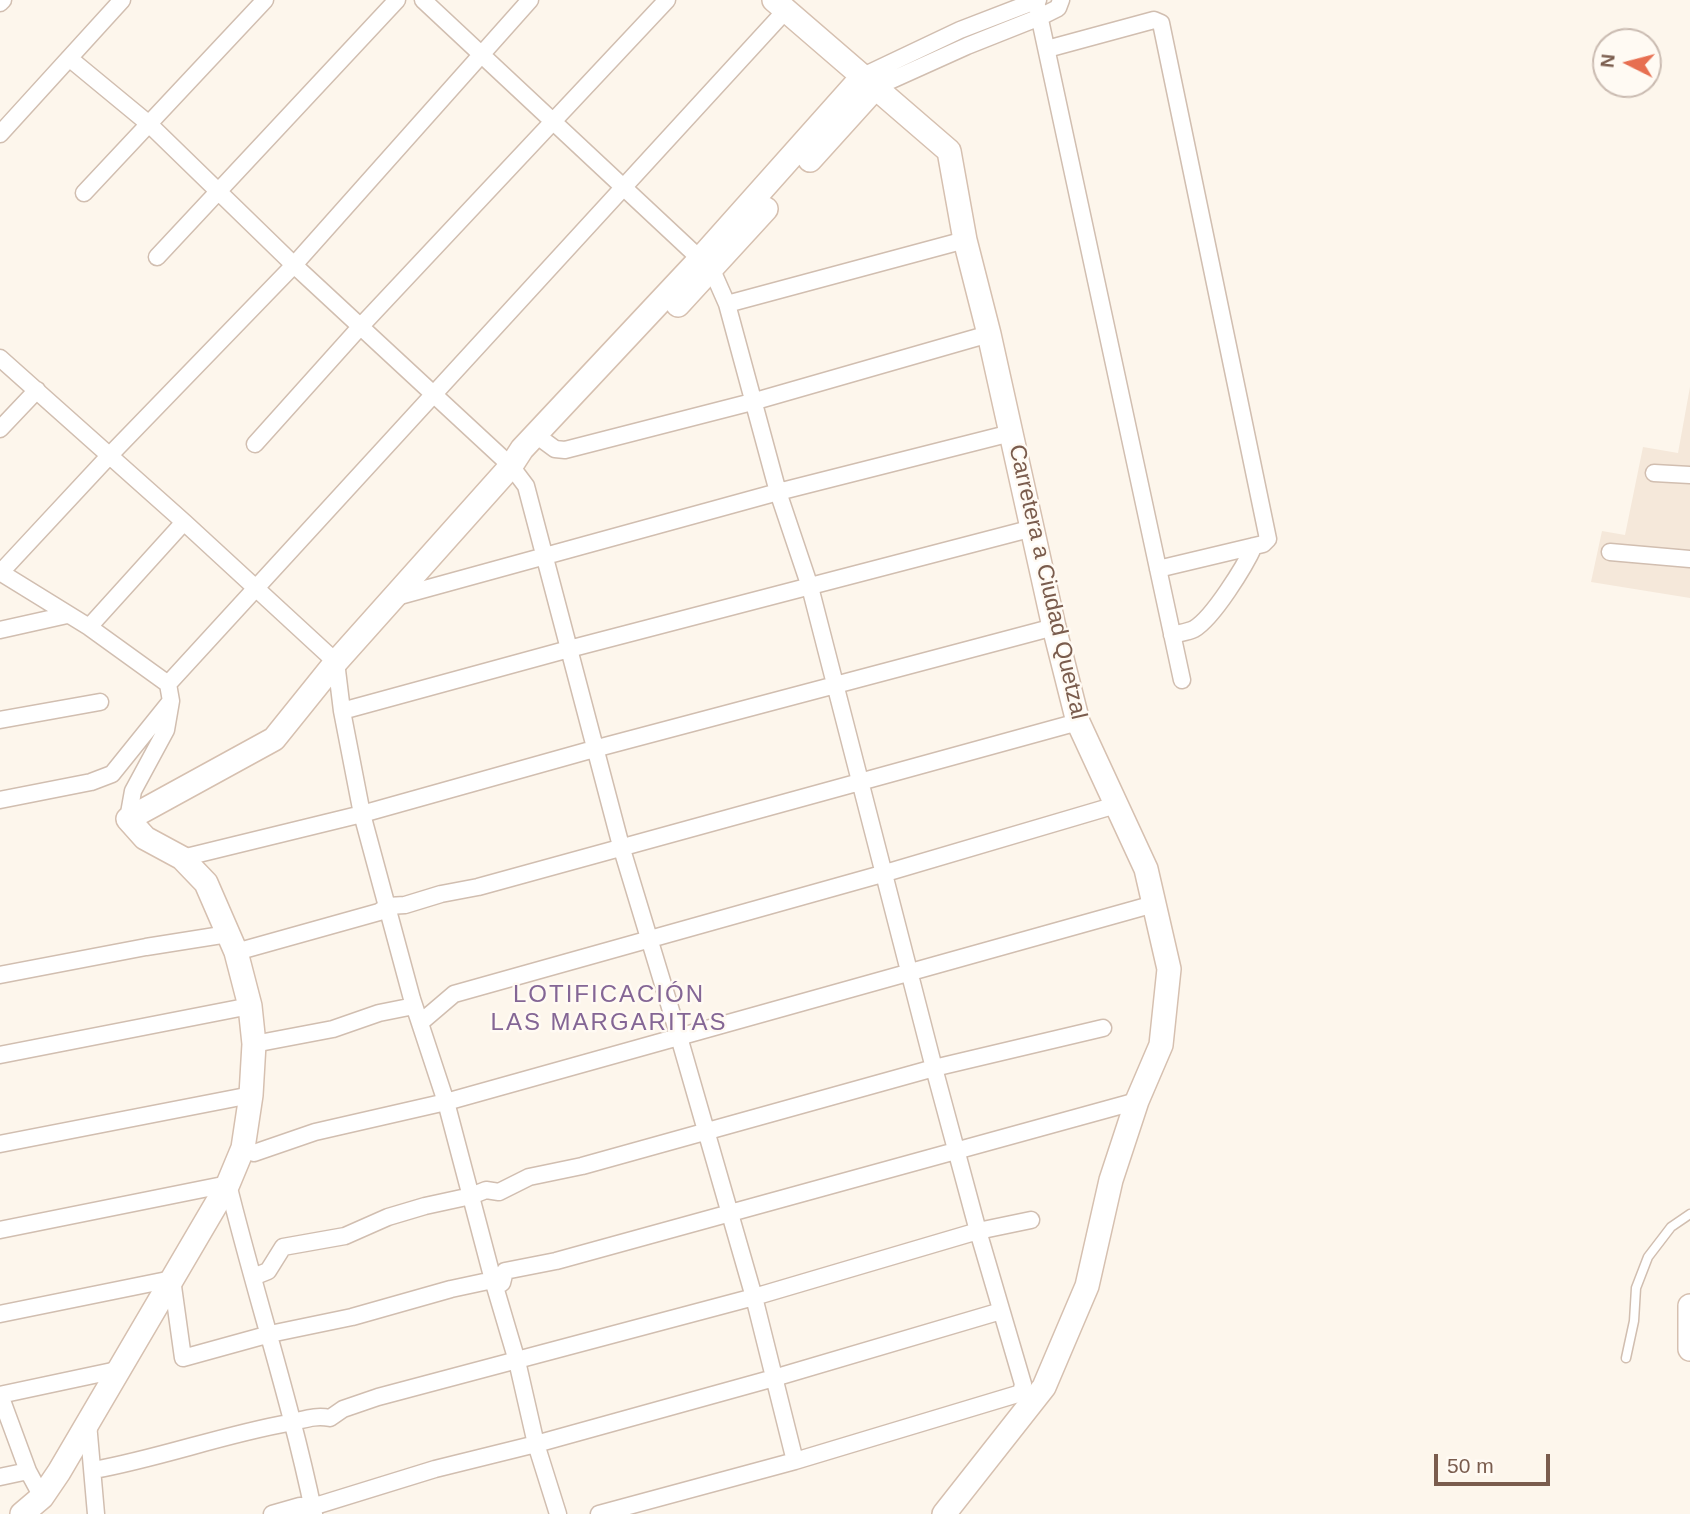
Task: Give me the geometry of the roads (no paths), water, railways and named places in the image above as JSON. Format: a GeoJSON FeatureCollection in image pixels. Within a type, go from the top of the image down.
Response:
{"type":"FeatureCollection","features":[{"type":"Feature","properties":{"kind":"street"},"geometry":{"type":"LineString","coordinates":[[0,134],[122,0]]}},
{"type":"Feature","properties":{"kind":"street"},"geometry":{"type":"LineString","coordinates":[[84,193],[265,0]]}},
{"type":"Feature","properties":{"kind":"street"},"geometry":{"type":"LineString","coordinates":[[157,257],[397,0]]}},
{"type":"Feature","properties":{"kind":"street"},"geometry":{"type":"LineString","coordinates":[[423,0],[706,265],[727,304],[778,492],[810,587],[934,1068],[1023,1384],[1021,1393],[795,1461],[599,1514]]}},
{"type":"Feature","properties":{"kind":"street"},"geometry":{"type":"LineString","coordinates":[[128,819],[133,790],[166,730],[171,701],[168,684],[89,627],[0,572],[294,265],[530,0]]}},
{"type":"Feature","properties":{"kind":"street"},"geometry":{"type":"LineString","coordinates":[[255,444],[360,327],[667,0]]}},
{"type":"Feature","properties":{"kind":"street"},"geometry":{"type":"LineString","coordinates":[[128,819],[275,739],[335,662],[511,466],[529,459],[541,439],[706,265],[870,82],[916,60],[960,30],[1037,0],[1182,680]]}},
{"type":"Feature","properties":{"kind":"street"},"geometry":{"type":"LineString","coordinates":[[916,60],[967,46],[1040,17],[1058,8],[1060,0]]}},
{"type":"Feature","properties":{"kind":"street"},"geometry":{"type":"LineString","coordinates":[[168,684],[254,587],[624,188],[780,5]]}},
{"type":"Feature","properties":{"kind":"street","name":"Carretera a Ciudad Quetzal"},"geometry":{"type":"LineString","coordinates":[[780,5],[949,151],[965,240],[1078,722],[1146,869],[1170,969],[1161,1045],[1137,1101],[1111,1180],[1087,1286],[1044,1387],[944,1514]]}},
{"type":"Feature","properties":{"kind":"street"},"geometry":{"type":"LineString","coordinates":[[1046,49],[1154,20],[1161,23],[1268,539],[1254,546],[1158,569]]}},
{"type":"Feature","properties":{"kind":"street"},"geometry":{"type":"LineString","coordinates":[[960,30],[967,46]]}},
{"type":"Feature","properties":{"kind":"street"},"geometry":{"type":"LineString","coordinates":[[69,58],[149,124],[294,265],[511,466],[526,486],[594,749],[754,1297],[795,1461]]}},
{"type":"Feature","properties":{"kind":"street"},"geometry":{"type":"LineString","coordinates":[[727,304],[965,240]]}},
{"type":"Feature","properties":{"kind":"street"},"geometry":{"type":"LineString","coordinates":[[541,439],[555,449],[565,450],[752,402],[989,334]]}},
{"type":"Feature","properties":{"kind":"street"},"geometry":{"type":"LineString","coordinates":[[0,358],[184,522],[335,662],[362,814],[414,1006],[446,1102],[517,1361],[536,1444],[558,1514]]}},
{"type":"Feature","properties":{"kind":"street"},"geometry":{"type":"LineString","coordinates":[[0,429],[37,390]]}},
{"type":"Feature","properties":{"kind":"street"},"geometry":{"type":"LineString","coordinates":[[396,597],[778,492],[1011,433]]}},
{"type":"Feature","properties":{"kind":"street"},"geometry":{"type":"LineString","coordinates":[[1654,473],[1690,475]]}},
{"type":"Feature","properties":{"kind":"street"},"geometry":{"type":"LineString","coordinates":[[89,627],[184,522]]}},
{"type":"Feature","properties":{"kind":"street"},"geometry":{"type":"LineString","coordinates":[[342,711],[1033,528]]}},
{"type":"Feature","properties":{"kind":"street"},"geometry":{"type":"LineString","coordinates":[[1172,635],[1195,628],[1214,610],[1248,560],[1254,546]]}},
{"type":"Feature","properties":{"kind":"street"},"geometry":{"type":"LineString","coordinates":[[1610,552],[1690,559]]}},
{"type":"Feature","properties":{"kind":"street"},"geometry":{"type":"LineString","coordinates":[[0,630],[67,615]]}},
{"type":"Feature","properties":{"kind":"street"},"geometry":{"type":"LineString","coordinates":[[182,858],[362,814],[594,749],[1054,627]]}},
{"type":"Feature","properties":{"kind":"street"},"geometry":{"type":"LineString","coordinates":[[0,800],[91,782],[112,774],[171,701]]}},
{"type":"Feature","properties":{"kind":"street"},"geometry":{"type":"LineString","coordinates":[[0,720],[100,702]]}},
{"type":"Feature","properties":{"kind":"street"},"geometry":{"type":"LineString","coordinates":[[0,975],[146,947],[232,943],[340,924],[379,912],[388,906],[405,905],[478,887],[1078,722]]}},
{"type":"Feature","properties":{"kind":"street"},"geometry":{"type":"LineString","coordinates":[[420,1023],[454,994],[883,874],[1116,805]]}},
{"type":"Feature","properties":{"kind":"street"},"geometry":{"type":"LineString","coordinates":[[22,1514],[42,1497],[88,1423],[228,1184],[243,1148],[251,1095],[254,1044],[250,1006],[232,943],[206,883],[182,858],[145,838],[128,819]]}},
{"type":"Feature","properties":{"kind":"street"},"geometry":{"type":"LineString","coordinates":[[243,1148],[254,1153],[315,1132],[446,1102],[1154,904]]}},
{"type":"Feature","properties":{"kind":"street"},"geometry":{"type":"LineString","coordinates":[[0,1055],[250,1006]]}},
{"type":"Feature","properties":{"kind":"street"},"geometry":{"type":"LineString","coordinates":[[254,1044],[332,1029],[379,1013],[414,1006]]}},
{"type":"Feature","properties":{"kind":"street"},"geometry":{"type":"LineString","coordinates":[[253,1277],[268,1270],[283,1247],[345,1236],[400,1213],[486,1190],[499,1192],[529,1178],[582,1167],[934,1068],[1103,1028]]}},
{"type":"Feature","properties":{"kind":"street"},"geometry":{"type":"LineString","coordinates":[[0,1144],[251,1095]]}},
{"type":"Feature","properties":{"kind":"street"},"geometry":{"type":"LineString","coordinates":[[172,1279],[183,1358],[270,1334],[352,1317],[425,1295],[493,1280],[502,1283],[505,1271],[555,1261],[1137,1101]]}},
{"type":"Feature","properties":{"kind":"street"},"geometry":{"type":"LineString","coordinates":[[0,1230],[228,1184]]}},
{"type":"Feature","properties":{"kind":"street"},"geometry":{"type":"LineString","coordinates":[[228,1184],[270,1334],[313,1511]]}},
{"type":"Feature","properties":{"kind":"street"},"geometry":{"type":"LineString","coordinates":[[94,1470],[253,1429],[317,1416],[330,1419],[343,1409],[378,1396],[754,1297],[978,1231],[1031,1220]]}},
{"type":"Feature","properties":{"kind":"street"},"geometry":{"type":"LineString","coordinates":[[0,1314],[172,1279]]}},
{"type":"Feature","properties":{"kind":"street"},"geometry":{"type":"LineString","coordinates":[[1690,1307],[1690,1349]]}},
{"type":"Feature","properties":{"kind":"street"},"geometry":{"type":"LineString","coordinates":[[272,1514],[300,1506],[313,1511],[435,1468],[536,1444],[774,1378],[1001,1311]]}},
{"type":"Feature","properties":{"kind":"street"},"geometry":{"type":"LineString","coordinates":[[42,1497],[28,1471],[0,1395],[117,1370]]}},
{"type":"Feature","properties":{"kind":"street"},"geometry":{"type":"LineString","coordinates":[[88,1423],[96,1514]]}},
{"type":"Feature","properties":{"kind":"street"},"geometry":{"type":"LineString","coordinates":[[0,1477],[28,1471]]}},
{"type":"Feature","properties":{"kind":"lane"},"geometry":{"type":"LineString","coordinates":[[1626,1358],[1634,1321],[1636,1287],[1648,1257],[1671,1227],[1690,1214]]}},
{"type":"Feature","properties":{"kind":"district","name":"LOTIFICACIÓN LAS MARGARITAS"},"geometry":{"type":"Point","coordinates":[609,1009]}}]}
